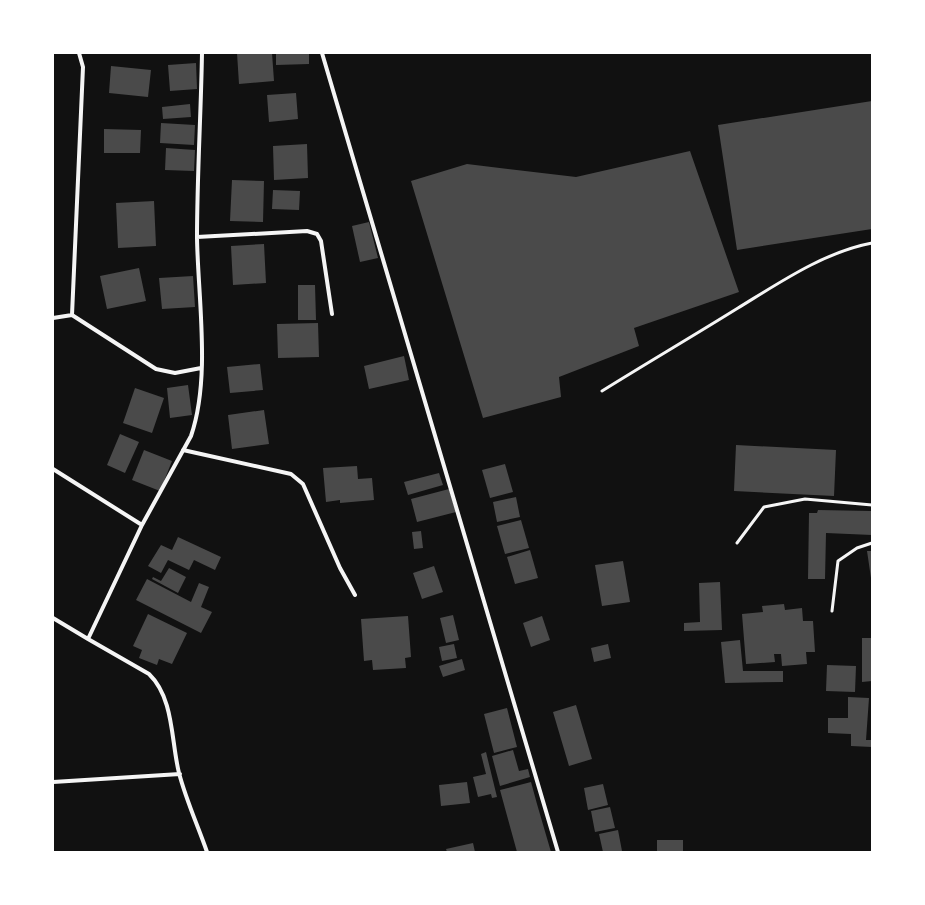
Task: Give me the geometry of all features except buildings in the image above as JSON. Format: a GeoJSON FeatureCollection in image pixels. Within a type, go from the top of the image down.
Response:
{"type":"FeatureCollection","features":[{"type":"Feature","properties":{"kind":"street"},"geometry":{"type":"LineString","coordinates":[[72,315],[83,67],[79,53]]}},
{"type":"Feature","properties":{"kind":"street"},"geometry":{"type":"LineString","coordinates":[[88,639],[142,525],[194,427],[201,368],[197,237],[202,53]]}},
{"type":"Feature","properties":{"kind":"street"},"geometry":{"type":"LineString","coordinates":[[322,53],[558,852]]}},
{"type":"Feature","properties":{"kind":"street"},"geometry":{"type":"LineString","coordinates":[[197,237],[307,231],[317,234],[321,241],[332,314]]}},
{"type":"Feature","properties":{"kind":"street"},"geometry":{"type":"LineString","coordinates":[[53,318],[72,315],[156,369],[175,373],[201,368]]}},
{"type":"Feature","properties":{"kind":"street"},"geometry":{"type":"LineString","coordinates":[[183,450],[291,474],[303,484],[340,568],[355,595]]}},
{"type":"Feature","properties":{"kind":"street"},"geometry":{"type":"LineString","coordinates":[[53,469],[142,525]]}},
{"type":"Feature","properties":{"kind":"street"},"geometry":{"type":"LineString","coordinates":[[53,618],[149,674],[156,682],[166,705],[180,774],[206,852]]}},
{"type":"Feature","properties":{"kind":"street"},"geometry":{"type":"LineString","coordinates":[[53,782],[180,774]]}},
{"type":"Feature","properties":{"kind":"lane"},"geometry":{"type":"LineString","coordinates":[[602,391],[769,289],[831,255],[856,246],[872,243]]}},
{"type":"Feature","properties":{"kind":"lane"},"geometry":{"type":"LineString","coordinates":[[737,543],[764,507],[805,499],[872,505]]}},
{"type":"Feature","properties":{"kind":"lane"},"geometry":{"type":"LineString","coordinates":[[832,611],[838,561],[857,548],[872,543]]}}]}
